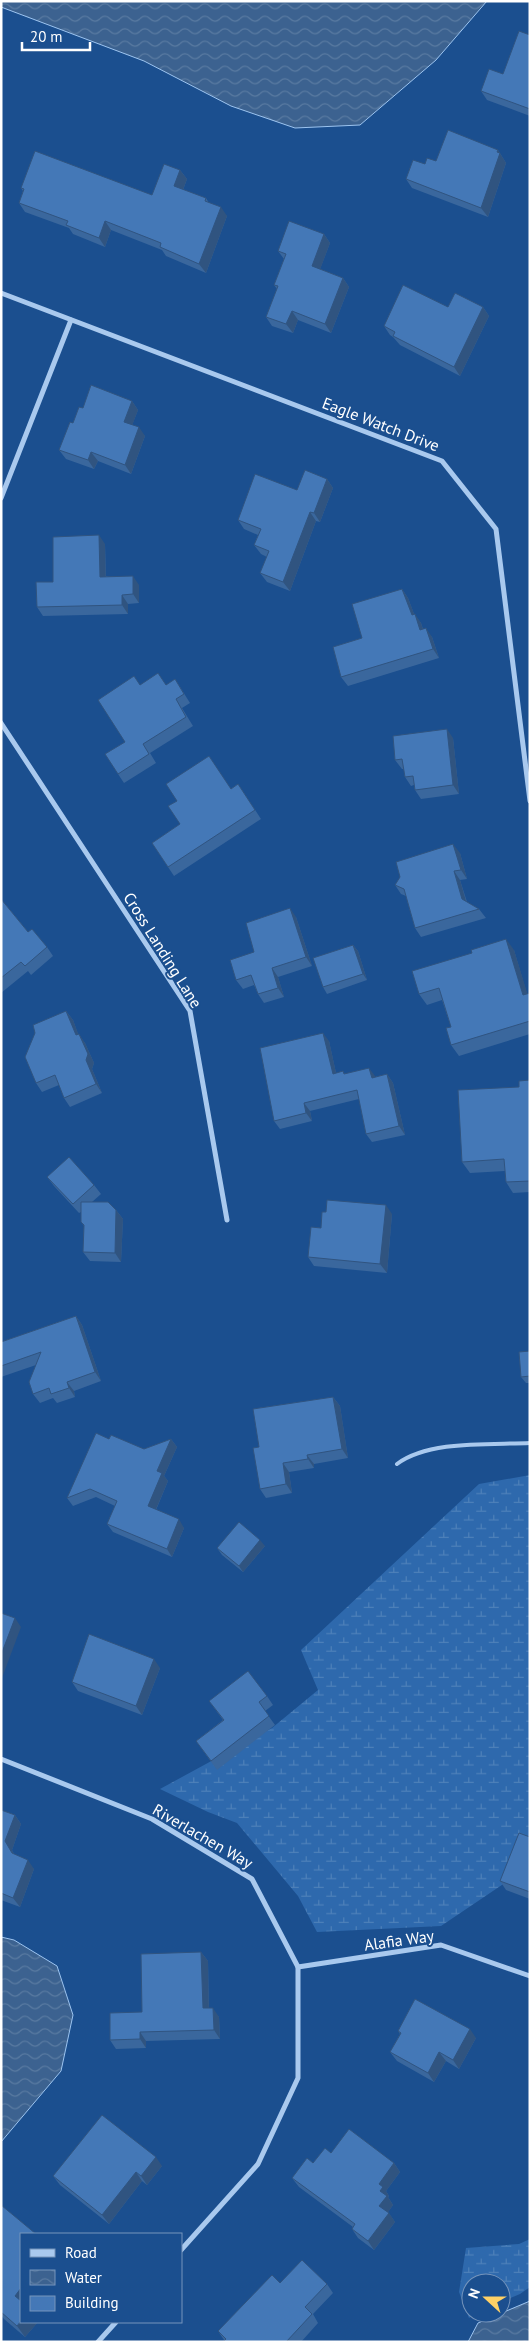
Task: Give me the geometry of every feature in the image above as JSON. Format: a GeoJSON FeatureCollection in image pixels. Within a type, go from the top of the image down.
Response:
{"type":"FeatureCollection","features":[{"type":"Feature","properties":{"kind":"street","name":"Eagle Watch Drive"},"geometry":{"type":"LineString","coordinates":[[1,293],[442,460],[496,529],[530,801]]}},
{"type":"Feature","properties":{"kind":"street"},"geometry":{"type":"LineString","coordinates":[[1,498],[71,320]]}},
{"type":"Feature","properties":{"kind":"street","name":"Cross Landing Lane"},"geometry":{"type":"LineString","coordinates":[[1,723],[190,1011],[227,1220]]}},
{"type":"Feature","properties":{"kind":"street","name":"Riverlachen Way"},"geometry":{"type":"LineString","coordinates":[[1,1759],[152,1819],[252,1879],[298,1967],[298,2078],[258,2164],[182,2249]]}},
{"type":"Feature","properties":{"kind":"street","name":"Alafia Way"},"geometry":{"type":"LineString","coordinates":[[298,1967],[442,1945],[530,1976]]}},
{"type":"Feature","properties":{"kind":"street"},"geometry":{"type":"LineString","coordinates":[[98,2342],[115,2323]]}},
{"type":"Feature","properties":{"kind":"lane"},"geometry":{"type":"LineString","coordinates":[[397,1464],[408,1456],[434,1449],[530,1443]]}},
{"type":"Feature","properties":{"kind":"green space"},"geometry":{"type":"Polygon","coordinates":[[[530,1475],[530,1866],[441,1926],[317,1932],[298,1896],[237,1823],[208,1812],[160,1789],[272,1728],[318,1690],[301,1650],[479,1484],[530,1475]]]}},
{"type":"Feature","properties":{"kind":"green space"},"geometry":{"type":"Polygon","coordinates":[[[530,2239],[530,2287],[520,2294],[511,2298],[511,2273],[462,2273],[466,2248],[519,2244],[530,2239]]]}},
{"type":"Feature","properties":{"kind":"green space"},"geometry":{"type":"Polygon","coordinates":[[[461,2279],[461,2297],[459,2292],[461,2279]]]}},
{"type":"Feature","properties":{"kind":"water"},"geometry":{"type":"Polygon","coordinates":[[[1,1],[487,1],[436,60],[360,125],[295,128],[231,106],[144,61],[1,7],[1,1]]]}},
{"type":"Feature","properties":{"kind":"water"},"geometry":{"type":"Polygon","coordinates":[[[1,1937],[14,1940],[57,1966],[73,2015],[61,2071],[1,2142],[1,1937]]]}},
{"type":"Feature","properties":{"kind":"water"},"geometry":{"type":"Polygon","coordinates":[[[530,2301],[530,2342],[468,2342],[478,2323],[511,2323],[511,2309],[530,2301]]]}},
{"type":"Feature","properties":{"kind":"building"},"geometry":{"type":"Polygon","coordinates":[[[519,31],[530,35],[530,109],[481,91],[489,69],[503,74],[519,31]]]}},
{"type":"Feature","properties":{"kind":"building"},"geometry":{"type":"Polygon","coordinates":[[[448,130],[498,150],[497,152],[500,153],[481,208],[406,179],[413,160],[425,164],[427,158],[436,161],[448,130]]]}},
{"type":"Feature","properties":{"kind":"building"},"geometry":{"type":"Polygon","coordinates":[[[35,151],[152,195],[164,164],[180,170],[174,186],[206,198],[205,201],[221,207],[199,264],[160,247],[161,243],[105,221],[99,238],[66,225],[68,221],[19,203],[24,189],[21,188],[35,151]]]}},
{"type":"Feature","properties":{"kind":"building"},"geometry":{"type":"Polygon","coordinates":[[[289,221],[324,234],[312,266],[343,278],[325,324],[292,311],[286,324],[266,317],[278,286],[274,285],[286,254],[278,251],[289,221]]]}},
{"type":"Feature","properties":{"kind":"building"},"geometry":{"type":"Polygon","coordinates":[[[403,285],[448,307],[455,293],[483,307],[454,367],[393,336],[395,332],[384,326],[403,285]]]}},
{"type":"Feature","properties":{"kind":"building"},"geometry":{"type":"Polygon","coordinates":[[[91,385],[132,401],[124,422],[139,427],[125,465],[91,452],[88,460],[59,450],[70,422],[73,423],[79,407],[83,408],[91,385]]]}},
{"type":"Feature","properties":{"kind":"building"},"geometry":{"type":"Polygon","coordinates":[[[305,470],[327,479],[314,513],[310,512],[283,582],[260,573],[269,551],[254,545],[261,529],[238,520],[255,474],[297,490],[305,470]]]}},
{"type":"Feature","properties":{"kind":"building"},"geometry":{"type":"Polygon","coordinates":[[[99,535],[100,577],[133,576],[133,594],[122,595],[122,605],[37,607],[36,582],[53,582],[53,537],[99,535]]]}},
{"type":"Feature","properties":{"kind":"building"},"geometry":{"type":"Polygon","coordinates":[[[402,589],[412,615],[415,614],[420,630],[426,628],[433,649],[341,677],[333,647],[362,638],[352,604],[402,589]]]}},
{"type":"Feature","properties":{"kind":"building"},"geometry":{"type":"Polygon","coordinates":[[[158,673],[166,685],[175,679],[184,694],[176,699],[186,717],[143,744],[149,754],[118,774],[105,754],[125,742],[98,700],[134,676],[140,685],[158,673]]]}},
{"type":"Feature","properties":{"kind":"building"},"geometry":{"type":"Polygon","coordinates":[[[447,729],[453,785],[415,790],[413,776],[405,777],[402,759],[395,760],[393,736],[447,729]]]}},
{"type":"Feature","properties":{"kind":"building"},"geometry":{"type":"Polygon","coordinates":[[[209,756],[231,789],[238,784],[255,810],[168,867],[152,843],[180,824],[168,806],[177,801],[166,784],[209,756]]]}},
{"type":"Feature","properties":{"kind":"building"},"geometry":{"type":"Polygon","coordinates":[[[453,844],[461,870],[454,871],[462,899],[479,909],[415,928],[404,889],[395,885],[400,877],[396,862],[453,844]]]}},
{"type":"Feature","properties":{"kind":"building"},"geometry":{"type":"Polygon","coordinates":[[[1,899],[28,932],[32,929],[47,947],[25,966],[21,962],[1,978],[1,899]]]}},
{"type":"Feature","properties":{"kind":"building"},"geometry":{"type":"Polygon","coordinates":[[[290,908],[306,957],[272,968],[278,988],[258,994],[251,975],[236,980],[230,960],[254,952],[246,923],[290,908]]]}},
{"type":"Feature","properties":{"kind":"building"},"geometry":{"type":"Polygon","coordinates":[[[506,939],[523,995],[530,993],[530,1021],[451,1045],[446,1028],[451,1027],[439,988],[419,994],[412,971],[472,953],[471,950],[506,939]]]}},
{"type":"Feature","properties":{"kind":"building"},"geometry":{"type":"Polygon","coordinates":[[[353,945],[363,974],[323,987],[313,958],[353,945]]]}},
{"type":"Feature","properties":{"kind":"building"},"geometry":{"type":"Polygon","coordinates":[[[66,1011],[76,1035],[79,1034],[88,1054],[86,1060],[96,1084],[64,1098],[55,1075],[36,1083],[25,1057],[35,1033],[33,1025],[66,1011]]]}},
{"type":"Feature","properties":{"kind":"building"},"geometry":{"type":"Polygon","coordinates":[[[323,1033],[333,1074],[343,1071],[344,1074],[369,1068],[372,1078],[387,1074],[399,1126],[366,1134],[357,1090],[304,1103],[306,1113],[274,1121],[260,1048],[323,1033]]]}},
{"type":"Feature","properties":{"kind":"building"},"geometry":{"type":"Polygon","coordinates":[[[530,1080],[530,1181],[506,1182],[504,1159],[462,1162],[458,1090],[519,1087],[519,1081],[530,1080]]]}},
{"type":"Feature","properties":{"kind":"building"},"geometry":{"type":"Polygon","coordinates":[[[69,1157],[94,1185],[73,1204],[47,1177],[69,1157]]]}},
{"type":"Feature","properties":{"kind":"building"},"geometry":{"type":"Polygon","coordinates":[[[327,1200],[386,1205],[380,1264],[308,1257],[311,1227],[321,1228],[322,1212],[326,1212],[327,1200]]]}},
{"type":"Feature","properties":{"kind":"building"},"geometry":{"type":"Polygon","coordinates":[[[81,1202],[108,1202],[116,1210],[115,1253],[83,1252],[84,1225],[81,1222],[81,1202]]]}},
{"type":"Feature","properties":{"kind":"building"},"geometry":{"type":"Polygon","coordinates":[[[76,1316],[95,1372],[67,1382],[69,1388],[51,1394],[49,1388],[33,1394],[29,1382],[41,1352],[1,1366],[1,1342],[76,1316]]]}},
{"type":"Feature","properties":{"kind":"building"},"geometry":{"type":"Polygon","coordinates":[[[530,1351],[530,1376],[521,1377],[519,1352],[530,1351]]]}},
{"type":"Feature","properties":{"kind":"building"},"geometry":{"type":"Polygon","coordinates":[[[333,1397],[342,1449],[307,1455],[308,1459],[283,1463],[286,1484],[260,1489],[253,1448],[259,1447],[253,1409],[333,1397]]]}},
{"type":"Feature","properties":{"kind":"building"},"geometry":{"type":"Polygon","coordinates":[[[96,1433],[109,1439],[111,1435],[144,1449],[171,1439],[157,1471],[162,1473],[148,1506],[179,1519],[167,1549],[107,1524],[117,1501],[90,1489],[67,1498],[96,1433]]]}},
{"type":"Feature","properties":{"kind":"building"},"geometry":{"type":"Polygon","coordinates":[[[239,1522],[260,1540],[239,1566],[217,1548],[239,1522]]]}},
{"type":"Feature","properties":{"kind":"building"},"geometry":{"type":"Polygon","coordinates":[[[1,1613],[15,1618],[1,1655],[1,1613]]]}},
{"type":"Feature","properties":{"kind":"building"},"geometry":{"type":"Polygon","coordinates":[[[89,1634],[154,1659],[136,1706],[72,1682],[89,1634]]]}},
{"type":"Feature","properties":{"kind":"building"},"geometry":{"type":"Polygon","coordinates":[[[248,1671],[267,1696],[259,1702],[269,1716],[211,1761],[196,1741],[224,1720],[209,1701],[248,1671]]]}},
{"type":"Feature","properties":{"kind":"building"},"geometry":{"type":"Polygon","coordinates":[[[1,1810],[15,1815],[5,1841],[12,1853],[28,1860],[13,1898],[1,1893],[1,1810]]]}},
{"type":"Feature","properties":{"kind":"building"},"geometry":{"type":"Polygon","coordinates":[[[519,1833],[530,1837],[530,1892],[500,1881],[519,1833]]]}},
{"type":"Feature","properties":{"kind":"building"},"geometry":{"type":"Polygon","coordinates":[[[201,1952],[203,2008],[213,2008],[214,2030],[140,2032],[140,2039],[110,2040],[110,2013],[142,2012],[141,1954],[201,1952]]]}},
{"type":"Feature","properties":{"kind":"building"},"geometry":{"type":"Polygon","coordinates":[[[415,1999],[470,2029],[453,2060],[439,2052],[428,2073],[390,2052],[401,2033],[398,2031],[415,1999]]]}},
{"type":"Feature","properties":{"kind":"building"},"geometry":{"type":"Polygon","coordinates":[[[102,2115],[156,2157],[141,2176],[136,2172],[102,2215],[53,2176],[102,2115]]]}},
{"type":"Feature","properties":{"kind":"building"},"geometry":{"type":"Polygon","coordinates":[[[349,2129],[394,2163],[379,2184],[383,2187],[380,2191],[387,2196],[379,2206],[389,2213],[368,2241],[352,2229],[355,2224],[292,2178],[307,2158],[313,2163],[325,2148],[331,2153],[349,2129]]]}},
{"type":"Feature","properties":{"kind":"building"},"geometry":{"type":"Polygon","coordinates":[[[1,2205],[35,2233],[20,2233],[20,2289],[15,2296],[20,2300],[20,2322],[17,2326],[1,2312],[1,2205]]]}},
{"type":"Feature","properties":{"kind":"building"},"geometry":{"type":"Polygon","coordinates":[[[302,2260],[327,2284],[305,2307],[312,2314],[286,2342],[223,2342],[226,2339],[218,2331],[272,2275],[280,2283],[302,2260]]]}}]}
